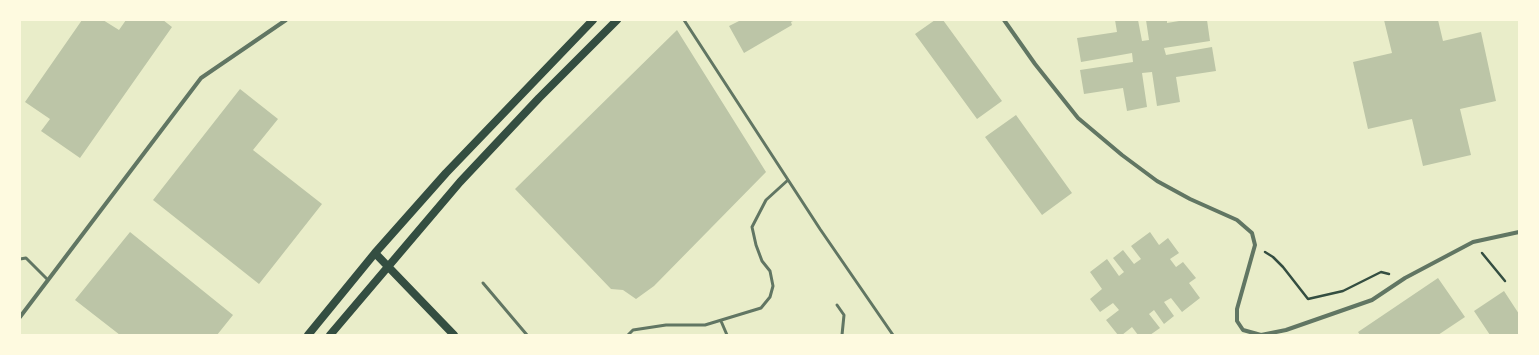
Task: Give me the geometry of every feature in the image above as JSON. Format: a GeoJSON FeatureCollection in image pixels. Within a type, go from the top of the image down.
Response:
{"type":"FeatureCollection","features":[{"type":"Feature","properties":{"kind":"main road"},"geometry":{"type":"LineString","coordinates":[[308,335],[375,253],[446,173],[593,20]]}},
{"type":"Feature","properties":{"kind":"main road"},"geometry":{"type":"LineString","coordinates":[[330,335],[460,182],[540,98],[618,20]]}},
{"type":"Feature","properties":{"kind":"main road"},"geometry":{"type":"LineString","coordinates":[[375,253],[454,335]]}},
{"type":"Feature","properties":{"kind":"street"},"geometry":{"type":"LineString","coordinates":[[20,317],[201,78],[286,20]]}},
{"type":"Feature","properties":{"kind":"street"},"geometry":{"type":"LineString","coordinates":[[1004,20],[1035,64],[1078,118],[1122,155],[1157,181],[1190,199],[1237,220],[1252,233],[1254,245],[1237,309],[1238,322],[1244,330],[1261,335],[1286,330],[1372,300],[1405,278],[1472,242],[1519,232]]}},
{"type":"Feature","properties":{"kind":"lane"},"geometry":{"type":"LineString","coordinates":[[684,20],[788,180],[893,335]]}},
{"type":"Feature","properties":{"kind":"lane"},"geometry":{"type":"LineString","coordinates":[[628,335],[633,330],[666,325],[705,325],[760,308],[770,297],[773,286],[770,271],[762,261],[756,245],[752,227],[766,200],[788,180]]}},
{"type":"Feature","properties":{"kind":"lane"},"geometry":{"type":"LineString","coordinates":[[20,259],[26,258],[48,280]]}},
{"type":"Feature","properties":{"kind":"lane"},"geometry":{"type":"LineString","coordinates":[[483,283],[527,335]]}},
{"type":"Feature","properties":{"kind":"lane"},"geometry":{"type":"LineString","coordinates":[[837,305],[844,315],[842,335]]}},
{"type":"Feature","properties":{"kind":"lane"},"geometry":{"type":"LineString","coordinates":[[720,321],[727,335]]}},
{"type":"Feature","properties":{"kind":"path"},"geometry":{"type":"LineString","coordinates":[[1472,242],[1505,281]]}},
{"type":"Feature","properties":{"kind":"path"},"geometry":{"type":"LineString","coordinates":[[1273,257],[1283,267],[1308,299],[1343,291],[1381,272],[1405,278]]}},
{"type":"Feature","properties":{"kind":"building"},"geometry":{"type":"Polygon","coordinates":[[[82,20],[103,20],[119,30],[126,20],[163,20],[172,27],[80,158],[41,131],[50,119],[25,102],[82,20]]]}},
{"type":"Feature","properties":{"kind":"building"},"geometry":{"type":"Polygon","coordinates":[[[741,20],[795,20],[791,22],[792,25],[744,53],[729,26],[741,20]]]}},
{"type":"Feature","properties":{"kind":"building"},"geometry":{"type":"Polygon","coordinates":[[[935,20],[943,20],[1002,101],[977,119],[915,34],[935,20]]]}},
{"type":"Feature","properties":{"kind":"building"},"geometry":{"type":"Polygon","coordinates":[[[1115,20],[1138,20],[1142,41],[1149,40],[1146,20],[1167,20],[1167,23],[1185,20],[1207,20],[1210,41],[1164,48],[1166,55],[1212,47],[1216,71],[1176,77],[1180,102],[1157,106],[1152,72],[1142,73],[1147,107],[1127,111],[1123,88],[1084,94],[1080,70],[1133,62],[1132,53],[1081,62],[1077,38],[1117,32],[1115,20]]]}},
{"type":"Feature","properties":{"kind":"building"},"geometry":{"type":"Polygon","coordinates":[[[1384,20],[1438,20],[1443,41],[1481,32],[1496,101],[1460,109],[1471,155],[1423,166],[1412,119],[1368,129],[1353,62],[1392,53],[1384,20]]]}},
{"type":"Feature","properties":{"kind":"building"},"geometry":{"type":"Polygon","coordinates":[[[677,30],[766,172],[654,286],[636,299],[623,290],[611,289],[515,189],[677,30]]]}},
{"type":"Feature","properties":{"kind":"building"},"geometry":{"type":"Polygon","coordinates":[[[240,89],[278,119],[253,150],[322,204],[259,284],[153,200],[240,89]]]}},
{"type":"Feature","properties":{"kind":"building"},"geometry":{"type":"Polygon","coordinates":[[[1016,115],[1072,193],[1042,215],[985,137],[1016,115]]]}},
{"type":"Feature","properties":{"kind":"building"},"geometry":{"type":"Polygon","coordinates":[[[130,232],[233,315],[217,335],[120,335],[75,300],[130,232]]]}},
{"type":"Feature","properties":{"kind":"building"},"geometry":{"type":"Polygon","coordinates":[[[1150,232],[1159,245],[1168,238],[1179,253],[1170,259],[1176,267],[1183,262],[1196,278],[1189,283],[1200,298],[1182,312],[1171,298],[1164,302],[1174,316],[1164,324],[1154,310],[1149,314],[1160,328],[1150,335],[1138,335],[1132,327],[1122,335],[1118,335],[1106,320],[1119,310],[1113,303],[1100,312],[1090,299],[1102,289],[1090,272],[1107,259],[1119,276],[1124,272],[1113,258],[1123,250],[1134,264],[1141,259],[1131,246],[1150,232]]]}},
{"type":"Feature","properties":{"kind":"building"},"geometry":{"type":"Polygon","coordinates":[[[1438,278],[1465,317],[1438,335],[1360,335],[1358,332],[1438,278]]]}},
{"type":"Feature","properties":{"kind":"building"},"geometry":{"type":"Polygon","coordinates":[[[1504,291],[1519,314],[1519,335],[1490,335],[1474,311],[1504,291]]]}}]}
